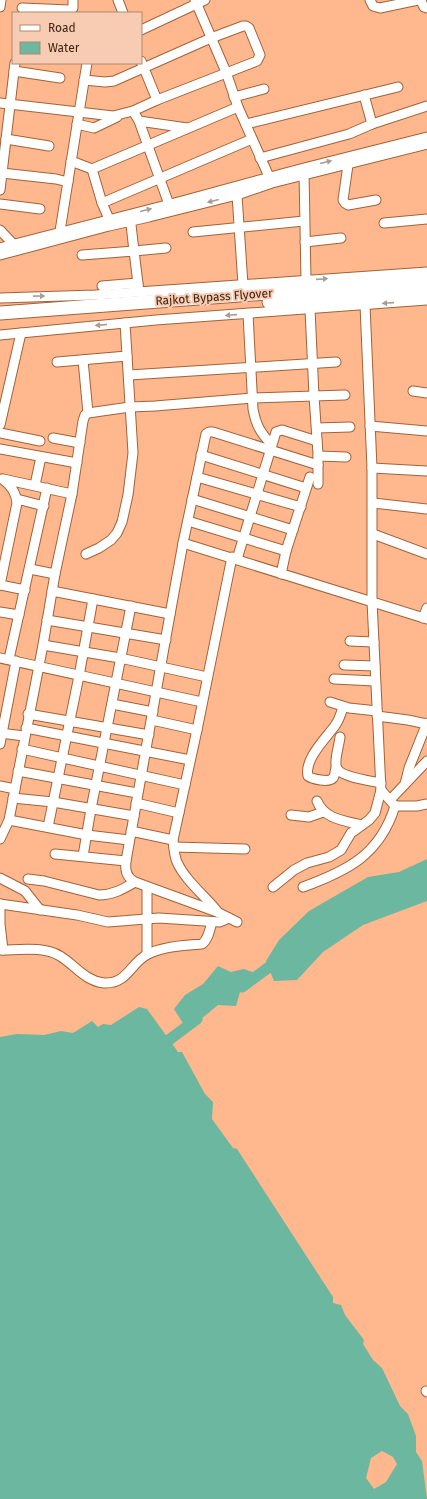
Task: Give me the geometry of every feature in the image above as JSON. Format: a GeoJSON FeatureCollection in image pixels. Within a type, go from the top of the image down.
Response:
{"type":"FeatureCollection","features":[{"type":"Feature","properties":{"kind":"highway","name":"Rajkot Bypass Flyover"},"geometry":{"type":"LineString","coordinates":[[0,322],[43,314],[427,281]]}},
{"type":"Feature","properties":{"kind":"highway","name":"Rajkot Bypass Flyover"},"geometry":{"type":"LineString","coordinates":[[0,313],[43,314],[369,295],[427,290]]}},
{"type":"Feature","properties":{"kind":"street"},"geometry":{"type":"LineString","coordinates":[[0,6],[1,0]]}},
{"type":"Feature","properties":{"kind":"street"},"geometry":{"type":"LineString","coordinates":[[22,7],[70,10],[73,8],[73,0]]}},
{"type":"Feature","properties":{"kind":"street"},"geometry":{"type":"LineString","coordinates":[[118,0],[123,12]]}},
{"type":"Feature","properties":{"kind":"street"},"geometry":{"type":"LineString","coordinates":[[370,0],[373,6],[380,8],[418,0],[421,1],[424,8],[427,8]]}},
{"type":"Feature","properties":{"kind":"street"},"geometry":{"type":"LineString","coordinates":[[142,30],[199,1],[211,38],[226,72],[234,97],[271,181]]}},
{"type":"Feature","properties":{"kind":"street"},"geometry":{"type":"LineString","coordinates":[[0,103],[107,116],[122,114],[133,111],[226,72],[257,61],[260,55],[246,26],[243,26],[142,65],[109,82],[84,80]]}},
{"type":"Feature","properties":{"kind":"street"},"geometry":{"type":"LineString","coordinates":[[61,235],[87,64]]}},
{"type":"Feature","properties":{"kind":"street"},"geometry":{"type":"LineString","coordinates":[[142,65],[157,100]]}},
{"type":"Feature","properties":{"kind":"street"},"geometry":{"type":"LineString","coordinates":[[0,190],[15,67],[60,78]]}},
{"type":"Feature","properties":{"kind":"street"},"geometry":{"type":"LineString","coordinates":[[246,124],[398,86]]}},
{"type":"Feature","properties":{"kind":"street"},"geometry":{"type":"LineString","coordinates":[[234,97],[264,89]]}},
{"type":"Feature","properties":{"kind":"street"},"geometry":{"type":"LineString","coordinates":[[364,95],[372,124]]}},
{"type":"Feature","properties":{"kind":"street"},"geometry":{"type":"LineString","coordinates":[[260,158],[349,134],[372,124],[427,106]]}},
{"type":"Feature","properties":{"kind":"street"},"geometry":{"type":"LineString","coordinates":[[71,162],[92,169],[238,107]]}},
{"type":"Feature","properties":{"kind":"street"},"geometry":{"type":"LineString","coordinates":[[133,111],[139,121],[170,208]]}},
{"type":"Feature","properties":{"kind":"street"},"geometry":{"type":"LineString","coordinates":[[77,124],[94,128],[122,114]]}},
{"type":"Feature","properties":{"kind":"street"},"geometry":{"type":"LineString","coordinates":[[139,121],[188,129]]}},
{"type":"Feature","properties":{"kind":"street"},"geometry":{"type":"LineString","coordinates":[[61,235],[109,226],[130,218],[304,172],[427,137]]}},
{"type":"Feature","properties":{"kind":"street"},"geometry":{"type":"LineString","coordinates":[[6,139],[49,146]]}},
{"type":"Feature","properties":{"kind":"street"},"geometry":{"type":"LineString","coordinates":[[102,203],[252,139]]}},
{"type":"Feature","properties":{"kind":"street"},"geometry":{"type":"LineString","coordinates":[[304,172],[348,164],[427,144]]}},
{"type":"Feature","properties":{"kind":"street"},"geometry":{"type":"LineString","coordinates":[[348,164],[343,200],[344,203],[348,205],[376,200]]}},
{"type":"Feature","properties":{"kind":"street"},"geometry":{"type":"LineString","coordinates":[[92,169],[102,203],[109,219]]}},
{"type":"Feature","properties":{"kind":"street"},"geometry":{"type":"LineString","coordinates":[[304,172],[306,280]]}},
{"type":"Feature","properties":{"kind":"street"},"geometry":{"type":"LineString","coordinates":[[2,173],[56,179],[68,182]]}},
{"type":"Feature","properties":{"kind":"street"},"geometry":{"type":"LineString","coordinates":[[170,208],[237,195],[271,181]]}},
{"type":"Feature","properties":{"kind":"street"},"geometry":{"type":"LineString","coordinates":[[237,195],[243,284]]}},
{"type":"Feature","properties":{"kind":"street"},"geometry":{"type":"LineString","coordinates":[[0,204],[40,209]]}},
{"type":"Feature","properties":{"kind":"street"},"geometry":{"type":"LineString","coordinates":[[0,248],[17,247],[61,235],[109,219],[130,218]]}},
{"type":"Feature","properties":{"kind":"street"},"geometry":{"type":"LineString","coordinates":[[130,218],[138,288]]}},
{"type":"Feature","properties":{"kind":"street"},"geometry":{"type":"LineString","coordinates":[[384,223],[427,219]]}},
{"type":"Feature","properties":{"kind":"street"},"geometry":{"type":"LineString","coordinates":[[193,232],[304,221]]}},
{"type":"Feature","properties":{"kind":"street"},"geometry":{"type":"LineString","coordinates":[[0,230],[17,247]]}},
{"type":"Feature","properties":{"kind":"street"},"geometry":{"type":"LineString","coordinates":[[305,242],[341,238]]}},
{"type":"Feature","properties":{"kind":"street"},"geometry":{"type":"LineString","coordinates":[[0,256],[17,247]]}},
{"type":"Feature","properties":{"kind":"street"},"geometry":{"type":"LineString","coordinates":[[82,255],[166,248]]}},
{"type":"Feature","properties":{"kind":"street"},"geometry":{"type":"LineString","coordinates":[[102,286],[138,288],[243,284],[427,272]]}},
{"type":"Feature","properties":{"kind":"street"},"geometry":{"type":"LineString","coordinates":[[0,298],[95,296],[138,288]]}},
{"type":"Feature","properties":{"kind":"street"},"geometry":{"type":"LineString","coordinates":[[0,335],[125,323],[427,300]]}},
{"type":"Feature","properties":{"kind":"street"},"geometry":{"type":"LineString","coordinates":[[273,887],[294,870],[308,863],[336,854],[346,844],[351,833],[375,813],[381,786],[372,601],[373,503],[365,305]]}},
{"type":"Feature","properties":{"kind":"street"},"geometry":{"type":"LineString","coordinates":[[310,309],[318,484]]}},
{"type":"Feature","properties":{"kind":"street"},"geometry":{"type":"LineString","coordinates":[[248,314],[256,423],[270,447]]}},
{"type":"Feature","properties":{"kind":"street"},"geometry":{"type":"LineString","coordinates":[[86,554],[111,540],[117,533],[122,522],[128,495],[133,453],[125,323]]}},
{"type":"Feature","properties":{"kind":"street"},"geometry":{"type":"LineString","coordinates":[[0,425],[21,333]]}},
{"type":"Feature","properties":{"kind":"street"},"geometry":{"type":"LineString","coordinates":[[57,362],[128,356]]}},
{"type":"Feature","properties":{"kind":"street"},"geometry":{"type":"LineString","coordinates":[[0,839],[9,820],[28,714],[43,645],[55,574],[72,494],[83,421],[88,412],[83,360]]}},
{"type":"Feature","properties":{"kind":"street"},"geometry":{"type":"LineString","coordinates":[[129,375],[313,362],[336,362]]}},
{"type":"Feature","properties":{"kind":"street"},"geometry":{"type":"LineString","coordinates":[[413,392],[427,393]]}},
{"type":"Feature","properties":{"kind":"street"},"geometry":{"type":"LineString","coordinates":[[88,412],[130,407],[253,398],[345,395]]}},
{"type":"Feature","properties":{"kind":"street"},"geometry":{"type":"LineString","coordinates":[[370,426],[427,431]]}},
{"type":"Feature","properties":{"kind":"street"},"geometry":{"type":"LineString","coordinates":[[316,428],[350,427]]}},
{"type":"Feature","properties":{"kind":"street"},"geometry":{"type":"LineString","coordinates":[[217,912],[187,877],[177,862],[173,844],[207,677],[235,558],[243,539],[270,447],[276,432],[278,430],[282,430],[317,441]]}},
{"type":"Feature","properties":{"kind":"street"},"geometry":{"type":"LineString","coordinates":[[212,922],[207,938],[200,945],[174,947],[147,954],[132,967],[123,978],[105,983],[96,982],[86,977],[60,956],[52,952],[41,950],[1,950],[0,904],[108,922],[159,918],[212,922],[233,920],[217,912],[135,882],[127,875],[126,860],[183,543],[206,434],[213,432],[318,461],[346,457]]}},
{"type":"Feature","properties":{"kind":"street"},"geometry":{"type":"LineString","coordinates":[[0,433],[40,441]]}},
{"type":"Feature","properties":{"kind":"street"},"geometry":{"type":"LineString","coordinates":[[53,438],[80,443]]}},
{"type":"Feature","properties":{"kind":"street"},"geometry":{"type":"LineString","coordinates":[[0,449],[77,463]]}},
{"type":"Feature","properties":{"kind":"street"},"geometry":{"type":"LineString","coordinates":[[202,455],[306,488]]}},
{"type":"Feature","properties":{"kind":"street"},"geometry":{"type":"LineString","coordinates":[[35,485],[41,457]]}},
{"type":"Feature","properties":{"kind":"street"},"geometry":{"type":"LineString","coordinates":[[372,468],[427,471]]}},
{"type":"Feature","properties":{"kind":"street"},"geometry":{"type":"LineString","coordinates":[[197,477],[300,507]]}},
{"type":"Feature","properties":{"kind":"street"},"geometry":{"type":"LineString","coordinates":[[281,574],[286,551],[310,477]]}},
{"type":"Feature","properties":{"kind":"street"},"geometry":{"type":"LineString","coordinates":[[1,478],[72,494]]}},
{"type":"Feature","properties":{"kind":"street"},"geometry":{"type":"LineString","coordinates":[[1,478],[11,486],[17,499],[2,566],[0,585],[25,590]]}},
{"type":"Feature","properties":{"kind":"street"},"geometry":{"type":"LineString","coordinates":[[0,744],[8,659],[30,570],[47,488]]}},
{"type":"Feature","properties":{"kind":"street"},"geometry":{"type":"LineString","coordinates":[[17,499],[44,506]]}},
{"type":"Feature","properties":{"kind":"street"},"geometry":{"type":"LineString","coordinates":[[192,500],[293,530]]}},
{"type":"Feature","properties":{"kind":"street"},"geometry":{"type":"LineString","coordinates":[[373,503],[427,509]]}},
{"type":"Feature","properties":{"kind":"street"},"geometry":{"type":"LineString","coordinates":[[188,521],[286,551]]}},
{"type":"Feature","properties":{"kind":"street"},"geometry":{"type":"LineString","coordinates":[[372,534],[427,554]]}},
{"type":"Feature","properties":{"kind":"street"},"geometry":{"type":"LineString","coordinates":[[183,543],[372,601],[425,619],[427,608]]}},
{"type":"Feature","properties":{"kind":"street"},"geometry":{"type":"LineString","coordinates":[[30,570],[55,574]]}},
{"type":"Feature","properties":{"kind":"street"},"geometry":{"type":"LineString","coordinates":[[52,591],[170,614]]}},
{"type":"Feature","properties":{"kind":"street"},"geometry":{"type":"LineString","coordinates":[[48,827],[93,599]]}},
{"type":"Feature","properties":{"kind":"street"},"geometry":{"type":"LineString","coordinates":[[83,856],[131,606]]}},
{"type":"Feature","properties":{"kind":"street"},"geometry":{"type":"LineString","coordinates":[[0,612],[19,615]]}},
{"type":"Feature","properties":{"kind":"street"},"geometry":{"type":"LineString","coordinates":[[47,620],[166,640]]}},
{"type":"Feature","properties":{"kind":"street"},"geometry":{"type":"LineString","coordinates":[[350,642],[374,642]]}},
{"type":"Feature","properties":{"kind":"street"},"geometry":{"type":"LineString","coordinates":[[43,645],[120,658],[207,677]]}},
{"type":"Feature","properties":{"kind":"street"},"geometry":{"type":"LineString","coordinates":[[8,659],[38,667],[202,702]]}},
{"type":"Feature","properties":{"kind":"street"},"geometry":{"type":"LineString","coordinates":[[344,665],[375,666]]}},
{"type":"Feature","properties":{"kind":"street"},"geometry":{"type":"LineString","coordinates":[[334,679],[375,681]]}},
{"type":"Feature","properties":{"kind":"street"},"geometry":{"type":"LineString","coordinates":[[330,702],[343,707],[427,724],[408,768],[405,784]]}},
{"type":"Feature","properties":{"kind":"street"},"geometry":{"type":"LineString","coordinates":[[112,704],[197,730]]}},
{"type":"Feature","properties":{"kind":"street"},"geometry":{"type":"LineString","coordinates":[[340,737],[336,768],[333,778],[330,780],[311,778],[308,776],[307,773],[315,752],[339,719],[343,707]]}},
{"type":"Feature","properties":{"kind":"street"},"geometry":{"type":"LineString","coordinates":[[28,714],[149,735]]}},
{"type":"Feature","properties":{"kind":"street"},"geometry":{"type":"LineString","coordinates":[[1,733],[25,732],[67,735],[190,760]]}},
{"type":"Feature","properties":{"kind":"street"},"geometry":{"type":"LineString","coordinates":[[22,749],[185,785]]}},
{"type":"Feature","properties":{"kind":"street"},"geometry":{"type":"LineString","coordinates":[[303,887],[347,869],[362,858],[378,843],[386,828],[393,803],[405,784],[427,762]]}},
{"type":"Feature","properties":{"kind":"street"},"geometry":{"type":"LineString","coordinates":[[336,768],[338,771],[351,777],[381,786],[393,803],[417,806],[427,804]]}},
{"type":"Feature","properties":{"kind":"street"},"geometry":{"type":"LineString","coordinates":[[18,771],[137,793]]}},
{"type":"Feature","properties":{"kind":"street"},"geometry":{"type":"LineString","coordinates":[[0,786],[14,793],[53,802],[91,810],[134,816]]}},
{"type":"Feature","properties":{"kind":"street"},"geometry":{"type":"LineString","coordinates":[[317,801],[323,812],[339,819],[362,825]]}},
{"type":"Feature","properties":{"kind":"street"},"geometry":{"type":"LineString","coordinates":[[136,803],[179,813]]}},
{"type":"Feature","properties":{"kind":"street"},"geometry":{"type":"LineString","coordinates":[[291,815],[309,817],[323,812]]}},
{"type":"Feature","properties":{"kind":"street"},"geometry":{"type":"LineString","coordinates":[[9,820],[87,835],[130,836],[173,844],[244,850]]}},
{"type":"Feature","properties":{"kind":"street"},"geometry":{"type":"LineString","coordinates":[[55,854],[126,860]]}},
{"type":"Feature","properties":{"kind":"street"},"geometry":{"type":"LineString","coordinates":[[0,878],[26,891],[40,910]]}},
{"type":"Feature","properties":{"kind":"street"},"geometry":{"type":"LineString","coordinates":[[28,879],[44,881],[99,895],[107,895],[120,891],[135,882]]}},
{"type":"Feature","properties":{"kind":"street"},"geometry":{"type":"LineString","coordinates":[[147,887],[147,954]]}},
{"type":"Feature","properties":{"kind":"water"},"geometry":{"type":"Polygon","coordinates":[[[427,859],[427,901],[363,925],[323,952],[297,980],[274,981],[266,961],[279,940],[309,911],[368,877],[399,872],[427,859]]]}},
{"type":"Feature","properties":{"kind":"water"},"geometry":{"type":"Polygon","coordinates":[[[218,966],[231,972],[244,969],[255,973],[251,987],[240,992],[236,1006],[218,1005],[196,1024],[186,1028],[174,1009],[185,995],[203,984],[218,966]]]}},
{"type":"Feature","properties":{"kind":"water"},"geometry":{"type":"Polygon","coordinates":[[[139,1007],[147,1009],[178,1052],[182,1052],[205,1094],[213,1102],[212,1119],[233,1148],[237,1149],[333,1297],[333,1303],[341,1305],[345,1315],[364,1340],[363,1344],[373,1360],[382,1368],[400,1406],[408,1414],[416,1436],[416,1452],[422,1461],[427,1499],[0,1499],[0,1037],[17,1034],[44,1035],[61,1031],[73,1033],[92,1021],[98,1027],[103,1024],[111,1025],[139,1007]],[[382,1451],[371,1458],[366,1478],[374,1489],[386,1482],[397,1464],[393,1457],[382,1451]]]}},
{"type":"Feature","properties":{"kind":"waterway"},"geometry":{"type":"LineString","coordinates":[[242,987],[280,959]]}},
{"type":"Feature","properties":{"kind":"waterway"},"geometry":{"type":"LineString","coordinates":[[158,1048],[197,1019]]}}]}
